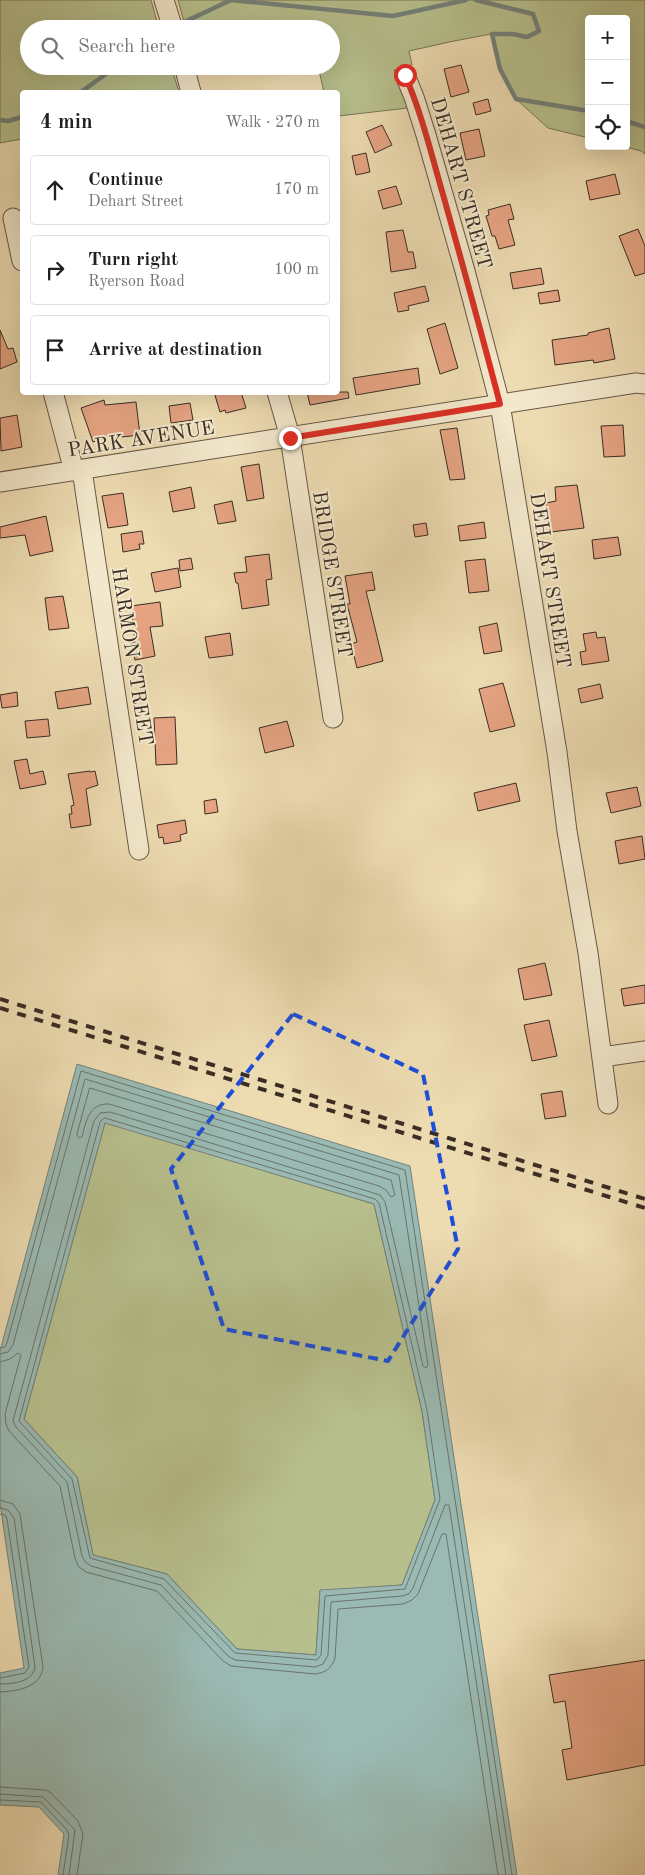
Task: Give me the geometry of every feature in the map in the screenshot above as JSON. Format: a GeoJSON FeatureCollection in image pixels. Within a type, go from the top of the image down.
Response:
{"type":"FeatureCollection","features":[{"type":"Feature","properties":{"kind":"street"},"geometry":{"type":"LineString","coordinates":[[164,0],[170,20]]}},
{"type":"Feature","properties":{"kind":"street"},"geometry":{"type":"LineString","coordinates":[[186,75],[190,90]]}},
{"type":"Feature","properties":{"kind":"street","name":"DEHART STREET"},"geometry":{"type":"LineString","coordinates":[[405,75],[414,97],[428,144],[500,404],[557,752],[567,831],[588,953],[608,1104]]}},
{"type":"Feature","properties":{"kind":"street"},"geometry":{"type":"LineString","coordinates":[[13,218],[20,251]]}},
{"type":"Feature","properties":{"kind":"street","name":"PARK AVENUE"},"geometry":{"type":"LineString","coordinates":[[0,482],[643,383]]}},
{"type":"Feature","properties":{"kind":"street","name":"HARMON STREET"},"geometry":{"type":"LineString","coordinates":[[54,395],[78,470],[139,850]]}},
{"type":"Feature","properties":{"kind":"street","name":"BRIDGE STREET"},"geometry":{"type":"LineString","coordinates":[[278,395],[290,438],[333,718]]}},
{"type":"Feature","properties":{"kind":"street"},"geometry":{"type":"LineString","coordinates":[[602,1057],[645,1051]]}},
{"type":"Feature","properties":{"kind":"highlighted area"},"geometry":{"type":"Polygon","coordinates":[[[293,1014],[423,1074],[458,1249],[388,1361],[224,1329],[171,1169],[293,1014]]]}},
{"type":"Feature","properties":{"kind":"green space"},"geometry":{"type":"Polygon","coordinates":[[[0,0],[151,0],[157,20],[20,20],[20,75],[174,75],[178,90],[20,90],[20,139],[0,143],[0,0]]]}},
{"type":"Feature","properties":{"kind":"green space"},"geometry":{"type":"Polygon","coordinates":[[[178,0],[645,0],[645,154],[630,148],[630,15],[585,15],[585,137],[548,128],[516,99],[500,69],[491,34],[409,51],[412,65],[394,70],[408,108],[340,116],[340,90],[324,90],[320,75],[340,75],[340,20],[184,20],[178,0]]]}},
{"type":"Feature","properties":{"kind":"green space"},"geometry":{"type":"Polygon","coordinates":[[[105,1122],[374,1204],[422,1411],[435,1500],[402,1585],[320,1591],[316,1655],[237,1649],[167,1574],[93,1555],[77,1477],[24,1419],[105,1122]]]}},
{"type":"Feature","properties":{"kind":"water"},"geometry":{"type":"Polygon","coordinates":[[[77,1064],[410,1166],[517,1875],[58,1875],[64,1834],[39,1807],[0,1805],[0,1673],[24,1668],[0,1503],[0,1351],[77,1064]],[[105,1123],[24,1419],[77,1477],[93,1555],[167,1574],[237,1649],[316,1655],[320,1590],[402,1585],[435,1500],[422,1411],[374,1204],[105,1123]]]}},
{"type":"Feature","properties":{"kind":"building"},"geometry":{"type":"Polygon","coordinates":[[[461,65],[469,92],[451,97],[444,69],[461,65]]]}},
{"type":"Feature","properties":{"kind":"building"},"geometry":{"type":"Polygon","coordinates":[[[488,99],[491,111],[476,115],[473,103],[488,99]]]}},
{"type":"Feature","properties":{"kind":"building"},"geometry":{"type":"Polygon","coordinates":[[[382,125],[392,145],[375,153],[366,132],[382,125]]]}},
{"type":"Feature","properties":{"kind":"building"},"geometry":{"type":"Polygon","coordinates":[[[479,129],[485,156],[466,160],[460,133],[479,129]]]}},
{"type":"Feature","properties":{"kind":"building"},"geometry":{"type":"Polygon","coordinates":[[[366,153],[370,172],[356,175],[352,156],[366,153]]]}},
{"type":"Feature","properties":{"kind":"building"},"geometry":{"type":"Polygon","coordinates":[[[615,174],[620,194],[590,200],[586,181],[615,174]]]}},
{"type":"Feature","properties":{"kind":"building"},"geometry":{"type":"Polygon","coordinates":[[[396,186],[402,204],[383,209],[378,191],[396,186]]]}},
{"type":"Feature","properties":{"kind":"building"},"geometry":{"type":"Polygon","coordinates":[[[510,204],[514,219],[508,220],[515,245],[499,249],[495,236],[492,236],[486,216],[489,215],[488,210],[510,204]]]}},
{"type":"Feature","properties":{"kind":"building"},"geometry":{"type":"Polygon","coordinates":[[[638,229],[645,246],[645,273],[635,276],[619,236],[638,229]]]}},
{"type":"Feature","properties":{"kind":"building"},"geometry":{"type":"Polygon","coordinates":[[[403,230],[408,252],[413,252],[416,268],[391,272],[386,232],[403,230]]]}},
{"type":"Feature","properties":{"kind":"building"},"geometry":{"type":"Polygon","coordinates":[[[541,268],[544,284],[513,289],[510,273],[541,268]]]}},
{"type":"Feature","properties":{"kind":"building"},"geometry":{"type":"Polygon","coordinates":[[[425,286],[429,301],[408,306],[409,310],[398,312],[394,293],[425,286]]]}},
{"type":"Feature","properties":{"kind":"building"},"geometry":{"type":"Polygon","coordinates":[[[558,290],[560,301],[540,304],[538,293],[558,290]]]}},
{"type":"Feature","properties":{"kind":"building"},"geometry":{"type":"Polygon","coordinates":[[[445,323],[458,368],[440,374],[427,329],[445,323]]]}},
{"type":"Feature","properties":{"kind":"building"},"geometry":{"type":"Polygon","coordinates":[[[609,328],[615,359],[594,363],[593,360],[555,365],[552,340],[588,335],[588,333],[609,328]]]}},
{"type":"Feature","properties":{"kind":"building"},"geometry":{"type":"Polygon","coordinates":[[[0,330],[8,349],[13,348],[17,362],[0,369],[0,330]]]}},
{"type":"Feature","properties":{"kind":"building"},"geometry":{"type":"Polygon","coordinates":[[[418,368],[420,384],[356,395],[353,378],[418,368]]]}},
{"type":"Feature","properties":{"kind":"building"},"geometry":{"type":"Polygon","coordinates":[[[340,392],[348,392],[349,398],[310,405],[308,395],[340,395],[340,392]]]}},
{"type":"Feature","properties":{"kind":"building"},"geometry":{"type":"Polygon","coordinates":[[[215,395],[242,395],[246,408],[226,413],[225,410],[220,412],[215,395]]]}},
{"type":"Feature","properties":{"kind":"building"},"geometry":{"type":"Polygon","coordinates":[[[104,400],[105,405],[136,402],[140,435],[122,437],[121,432],[93,442],[81,408],[104,400]]]}},
{"type":"Feature","properties":{"kind":"building"},"geometry":{"type":"Polygon","coordinates":[[[190,403],[193,420],[171,423],[169,406],[190,403]]]}},
{"type":"Feature","properties":{"kind":"building"},"geometry":{"type":"Polygon","coordinates":[[[17,415],[22,447],[1,451],[0,418],[17,415]]]}},
{"type":"Feature","properties":{"kind":"building"},"geometry":{"type":"Polygon","coordinates":[[[623,425],[625,456],[604,457],[601,426],[623,425]]]}},
{"type":"Feature","properties":{"kind":"building"},"geometry":{"type":"Polygon","coordinates":[[[457,428],[465,479],[450,480],[440,430],[457,428]]]}},
{"type":"Feature","properties":{"kind":"building"},"geometry":{"type":"Polygon","coordinates":[[[259,464],[264,498],[247,501],[241,467],[259,464]]]}},
{"type":"Feature","properties":{"kind":"building"},"geometry":{"type":"Polygon","coordinates":[[[577,485],[584,528],[551,532],[546,503],[556,501],[555,487],[577,485]]]}},
{"type":"Feature","properties":{"kind":"building"},"geometry":{"type":"Polygon","coordinates":[[[191,487],[195,508],[173,512],[169,492],[191,487]]]}},
{"type":"Feature","properties":{"kind":"building"},"geometry":{"type":"Polygon","coordinates":[[[123,493],[128,525],[108,528],[102,496],[123,493]]]}},
{"type":"Feature","properties":{"kind":"building"},"geometry":{"type":"Polygon","coordinates":[[[232,501],[236,521],[218,524],[214,505],[232,501]]]}},
{"type":"Feature","properties":{"kind":"building"},"geometry":{"type":"Polygon","coordinates":[[[46,516],[53,551],[30,556],[25,535],[0,538],[0,527],[46,516]]]}},
{"type":"Feature","properties":{"kind":"building"},"geometry":{"type":"Polygon","coordinates":[[[484,522],[486,538],[460,541],[458,526],[484,522]]]}},
{"type":"Feature","properties":{"kind":"building"},"geometry":{"type":"Polygon","coordinates":[[[426,523],[428,535],[415,537],[413,525],[426,523]]]}},
{"type":"Feature","properties":{"kind":"building"},"geometry":{"type":"Polygon","coordinates":[[[142,531],[144,544],[139,544],[140,549],[123,552],[121,534],[142,531]]]}},
{"type":"Feature","properties":{"kind":"building"},"geometry":{"type":"Polygon","coordinates":[[[618,537],[621,555],[594,559],[592,540],[618,537]]]}},
{"type":"Feature","properties":{"kind":"building"},"geometry":{"type":"Polygon","coordinates":[[[269,554],[272,579],[266,580],[269,605],[242,609],[238,583],[236,583],[234,573],[247,572],[245,557],[269,554]]]}},
{"type":"Feature","properties":{"kind":"building"},"geometry":{"type":"Polygon","coordinates":[[[191,558],[193,569],[180,571],[179,560],[191,558]]]}},
{"type":"Feature","properties":{"kind":"building"},"geometry":{"type":"Polygon","coordinates":[[[485,559],[489,591],[469,593],[465,561],[485,559]]]}},
{"type":"Feature","properties":{"kind":"building"},"geometry":{"type":"Polygon","coordinates":[[[178,568],[181,587],[155,592],[151,573],[178,568]]]}},
{"type":"Feature","properties":{"kind":"building"},"geometry":{"type":"Polygon","coordinates":[[[372,572],[375,590],[366,591],[383,661],[357,668],[351,644],[357,642],[347,604],[350,604],[345,576],[372,572]]]}},
{"type":"Feature","properties":{"kind":"building"},"geometry":{"type":"Polygon","coordinates":[[[63,596],[69,628],[49,630],[45,598],[63,596]]]}},
{"type":"Feature","properties":{"kind":"building"},"geometry":{"type":"Polygon","coordinates":[[[160,602],[163,626],[150,627],[155,656],[135,660],[131,643],[135,642],[131,606],[160,602]]]}},
{"type":"Feature","properties":{"kind":"building"},"geometry":{"type":"Polygon","coordinates":[[[497,623],[502,651],[484,654],[479,627],[497,623]]]}},
{"type":"Feature","properties":{"kind":"building"},"geometry":{"type":"Polygon","coordinates":[[[596,632],[597,638],[605,637],[609,661],[582,665],[580,652],[586,651],[583,634],[596,632]]]}},
{"type":"Feature","properties":{"kind":"building"},"geometry":{"type":"Polygon","coordinates":[[[230,633],[233,655],[209,658],[205,637],[230,633]]]}},
{"type":"Feature","properties":{"kind":"building"},"geometry":{"type":"Polygon","coordinates":[[[503,683],[515,726],[490,732],[479,689],[503,683]]]}},
{"type":"Feature","properties":{"kind":"building"},"geometry":{"type":"Polygon","coordinates":[[[600,684],[603,698],[581,703],[578,689],[600,684]]]}},
{"type":"Feature","properties":{"kind":"building"},"geometry":{"type":"Polygon","coordinates":[[[88,687],[91,704],[58,709],[55,692],[88,687]]]}},
{"type":"Feature","properties":{"kind":"building"},"geometry":{"type":"Polygon","coordinates":[[[17,692],[18,706],[2,708],[0,695],[17,692]]]}},
{"type":"Feature","properties":{"kind":"building"},"geometry":{"type":"Polygon","coordinates":[[[175,717],[177,764],[156,765],[154,718],[175,717]]]}},
{"type":"Feature","properties":{"kind":"building"},"geometry":{"type":"Polygon","coordinates":[[[48,719],[50,736],[27,738],[25,721],[48,719]]]}},
{"type":"Feature","properties":{"kind":"building"},"geometry":{"type":"Polygon","coordinates":[[[287,721],[294,746],[265,753],[259,728],[287,721]]]}},
{"type":"Feature","properties":{"kind":"building"},"geometry":{"type":"Polygon","coordinates":[[[27,759],[30,774],[43,771],[46,784],[20,789],[14,761],[27,759]]]}},
{"type":"Feature","properties":{"kind":"building"},"geometry":{"type":"Polygon","coordinates":[[[95,771],[98,785],[86,789],[91,825],[71,828],[69,814],[72,814],[71,806],[74,805],[68,774],[95,771]]]}},
{"type":"Feature","properties":{"kind":"building"},"geometry":{"type":"Polygon","coordinates":[[[516,783],[520,801],[478,811],[474,793],[516,783]]]}},
{"type":"Feature","properties":{"kind":"building"},"geometry":{"type":"Polygon","coordinates":[[[637,787],[641,806],[611,813],[606,793],[637,787]]]}},
{"type":"Feature","properties":{"kind":"building"},"geometry":{"type":"Polygon","coordinates":[[[216,799],[218,812],[205,814],[204,801],[216,799]]]}},
{"type":"Feature","properties":{"kind":"building"},"geometry":{"type":"Polygon","coordinates":[[[185,820],[187,833],[180,835],[181,841],[164,844],[163,837],[159,838],[157,825],[185,820]]]}},
{"type":"Feature","properties":{"kind":"building"},"geometry":{"type":"Polygon","coordinates":[[[642,836],[645,859],[619,864],[615,841],[642,836]]]}},
{"type":"Feature","properties":{"kind":"building"},"geometry":{"type":"Polygon","coordinates":[[[545,963],[552,995],[524,1000],[518,969],[545,963]]]}},
{"type":"Feature","properties":{"kind":"building"},"geometry":{"type":"Polygon","coordinates":[[[645,985],[645,1003],[624,1006],[621,989],[645,985]]]}},
{"type":"Feature","properties":{"kind":"building"},"geometry":{"type":"Polygon","coordinates":[[[549,1020],[557,1056],[532,1061],[524,1025],[549,1020]]]}},
{"type":"Feature","properties":{"kind":"building"},"geometry":{"type":"Polygon","coordinates":[[[562,1091],[566,1116],[545,1119],[541,1094],[562,1091]]]}},
{"type":"Feature","properties":{"kind":"building"},"geometry":{"type":"Polygon","coordinates":[[[645,1660],[645,1765],[567,1780],[562,1750],[572,1748],[565,1701],[554,1703],[549,1675],[645,1660]]]}},
{"type":"Feature","properties":{"kind":"waterway"},"geometry":{"type":"LineString","coordinates":[[189,20],[231,0],[393,16],[466,0]]}},
{"type":"Feature","properties":{"kind":"waterway"},"geometry":{"type":"LineString","coordinates":[[476,0],[533,14],[539,31],[527,37],[513,34],[492,34],[500,69],[516,99],[585,110]]}},
{"type":"Feature","properties":{"kind":"waterway"},"geometry":{"type":"LineString","coordinates":[[84,90],[105,75]]}},
{"type":"Feature","properties":{"kind":"waterway"},"geometry":{"type":"LineString","coordinates":[[0,120],[8,121],[20,118]]}},
{"type":"Feature","properties":{"kind":"waterway"},"geometry":{"type":"LineString","coordinates":[[630,122],[645,127]]}},
{"type":"Feature","properties":{"kind":"railway"},"geometry":{"type":"LineString","coordinates":[[0,999],[645,1199]]}},
{"type":"Feature","properties":{"kind":"railway"},"geometry":{"type":"LineString","coordinates":[[0,1008],[645,1208]]}},
{"type":"Feature","properties":{"kind":"route"},"geometry":{"type":"LineString","coordinates":[[290,438],[500,404],[426,135],[405,75]]}}]}
